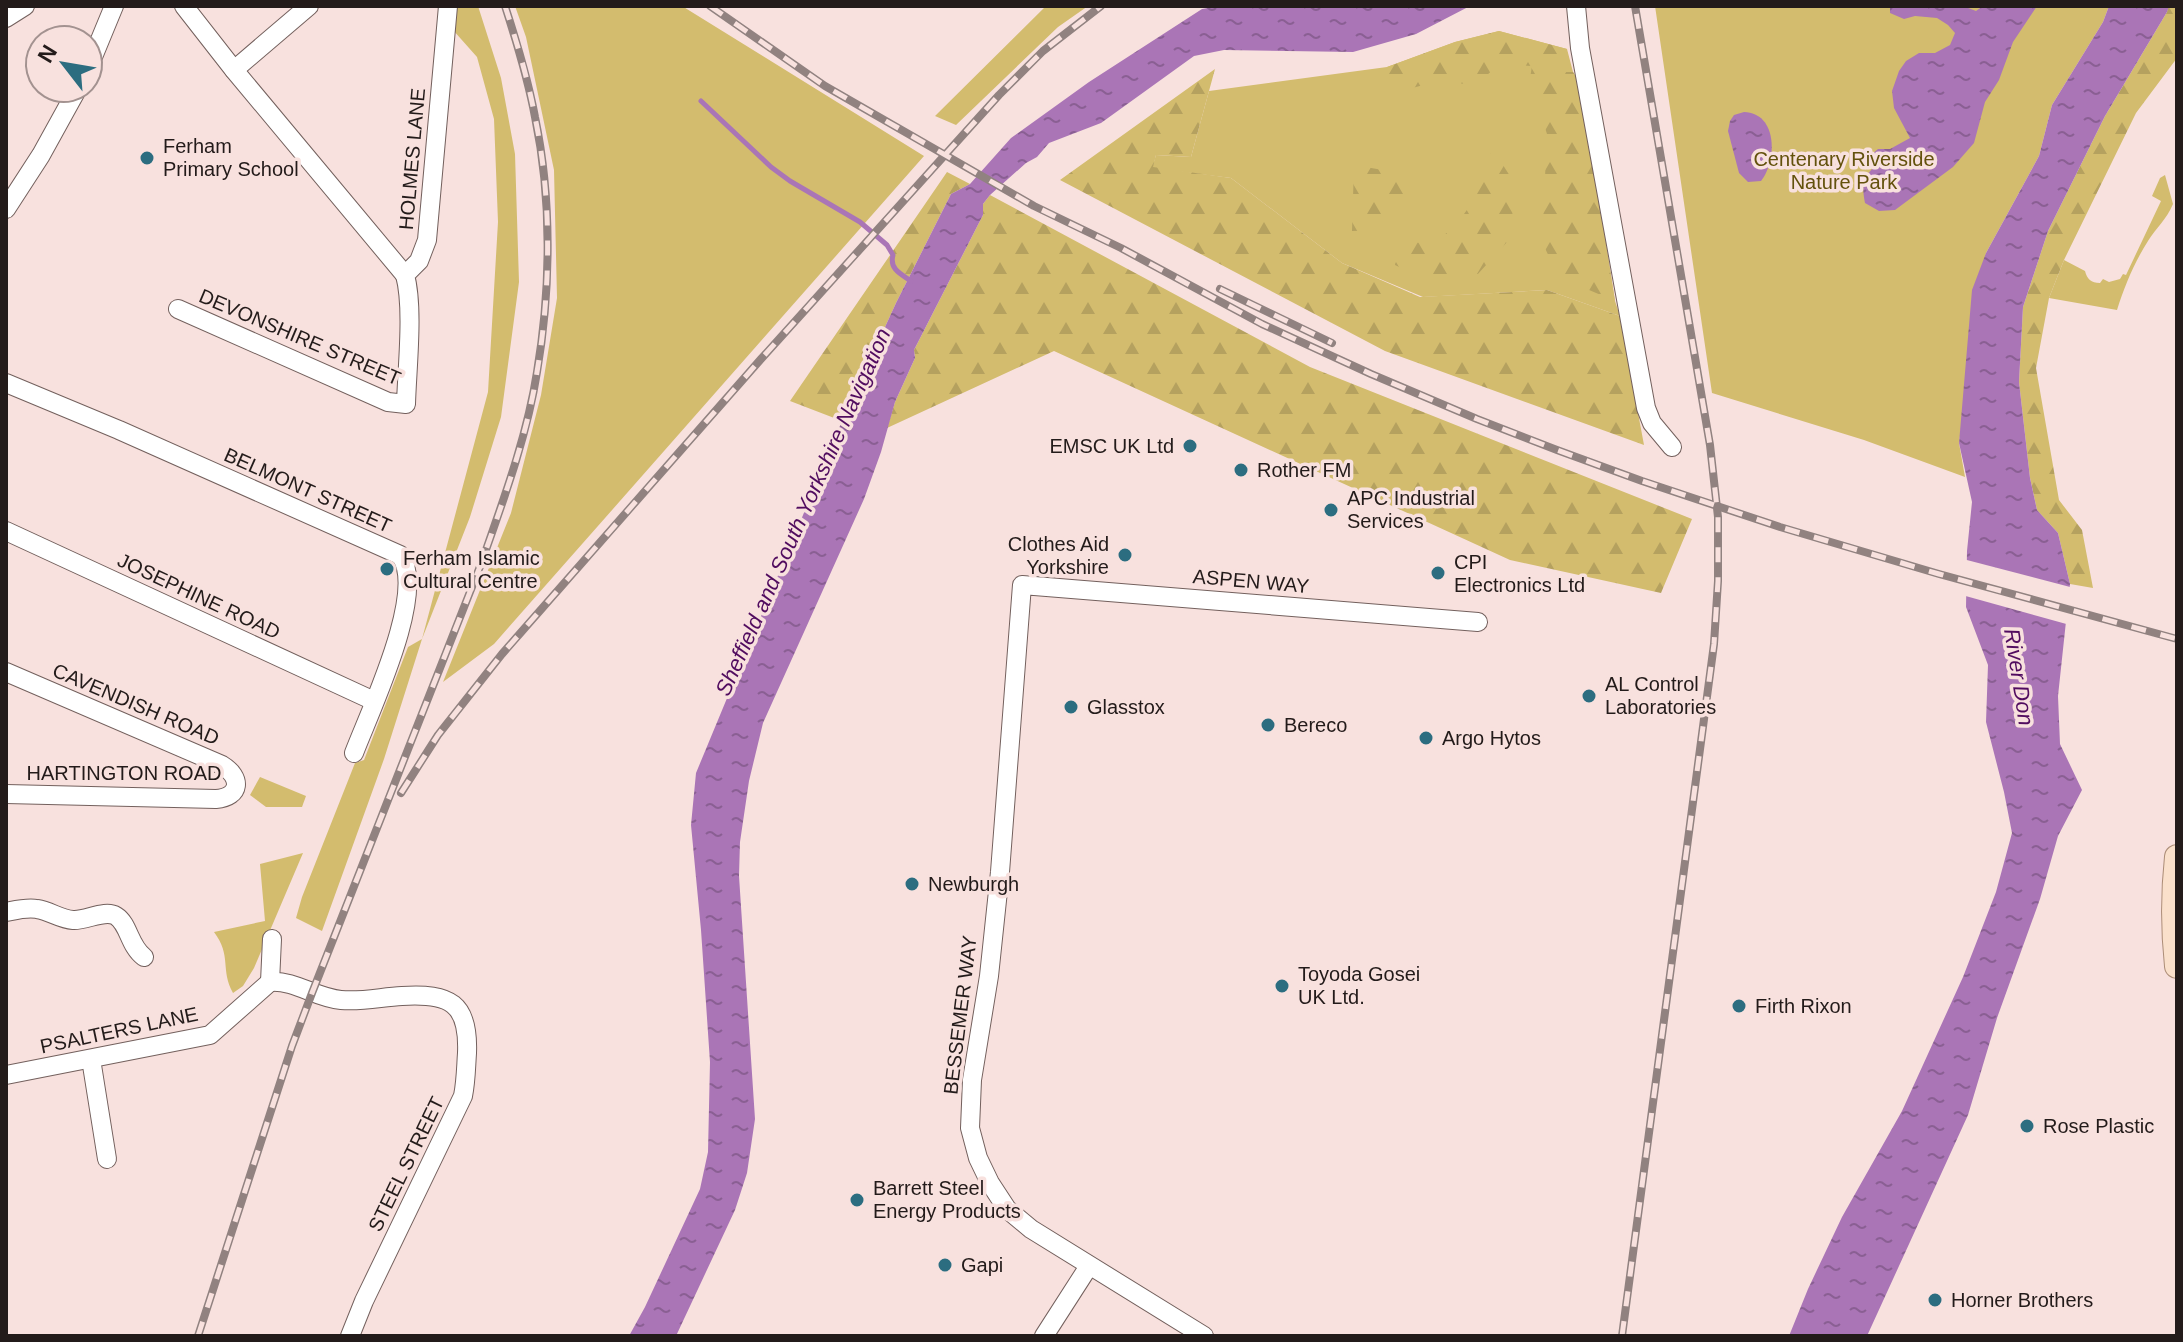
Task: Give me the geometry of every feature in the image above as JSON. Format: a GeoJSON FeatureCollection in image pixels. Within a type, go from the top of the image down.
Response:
{"type":"FeatureCollection","features":[{"type":"Feature","properties":{"kind":"main road"},"geometry":{"type":"LineString","coordinates":[[2177,857],[2173,893],[2177,966]]}},
{"type":"Feature","properties":{"kind":"street"},"geometry":{"type":"LineString","coordinates":[[6,18],[25,6]]}},
{"type":"Feature","properties":{"kind":"street"},"geometry":{"type":"LineString","coordinates":[[104,30],[114,6]]}},
{"type":"Feature","properties":{"kind":"street"},"geometry":{"type":"LineString","coordinates":[[184,6],[405,275]]}},
{"type":"Feature","properties":{"kind":"street"},"geometry":{"type":"LineString","coordinates":[[234,70],[309,6]]}},
{"type":"Feature","properties":{"kind":"street","name":"HOLMES LANE"},"geometry":{"type":"LineString","coordinates":[[405,275],[419,261],[427,240],[448,6]]}},
{"type":"Feature","properties":{"kind":"street"},"geometry":{"type":"LineString","coordinates":[[1576,6],[1580,48],[1646,408],[1652,423],[1672,447]]}},
{"type":"Feature","properties":{"kind":"street"},"geometry":{"type":"LineString","coordinates":[[6,209],[69,104]]}},
{"type":"Feature","properties":{"kind":"street","name":"DEVONSHIRE STREET"},"geometry":{"type":"LineString","coordinates":[[178,309],[388,402],[406,404],[409,308],[405,275]]}},
{"type":"Feature","properties":{"kind":"street","name":"BELMONT STREET"},"geometry":{"type":"LineString","coordinates":[[6,383],[400,555],[407,570],[399,637],[354,753]]}},
{"type":"Feature","properties":{"kind":"street","name":"JOSEPHINE ROAD"},"geometry":{"type":"LineString","coordinates":[[6,531],[374,701]]}},
{"type":"Feature","properties":{"kind":"street","name":"ASPEN WAY"},"geometry":{"type":"LineString","coordinates":[[1022,585],[1478,622]]}},
{"type":"Feature","properties":{"kind":"street","name":"BESSEMER WAY"},"geometry":{"type":"LineString","coordinates":[[1022,585],[1000,872],[989,976],[972,1080],[970,1128],[978,1158],[1007,1209],[1031,1229],[1204,1336]]}},
{"type":"Feature","properties":{"kind":"street","name":"CAVENDISH ROAD"},"geometry":{"type":"LineString","coordinates":[[6,672],[222,765],[232,771],[237,786]]}},
{"type":"Feature","properties":{"kind":"street","name":"HARTINGTON ROAD"},"geometry":{"type":"LineString","coordinates":[[6,794],[216,799],[232,794],[237,786]]}},
{"type":"Feature","properties":{"kind":"street"},"geometry":{"type":"LineString","coordinates":[[6,912],[41,909],[75,921],[109,914],[116,916],[132,945],[144,957]]}},
{"type":"Feature","properties":{"kind":"street"},"geometry":{"type":"LineString","coordinates":[[270,982],[272,939]]}},
{"type":"Feature","properties":{"kind":"street","name":"STEEL STREET"},"geometry":{"type":"LineString","coordinates":[[270,982],[284,981],[338,1000],[405,996],[439,999],[457,1008],[467,1024],[463,1096],[350,1336]]}},
{"type":"Feature","properties":{"kind":"street","name":"PSALTERS LANE"},"geometry":{"type":"LineString","coordinates":[[6,1075],[210,1035],[270,982]]}},
{"type":"Feature","properties":{"kind":"street"},"geometry":{"type":"LineString","coordinates":[[91,1059],[107,1159]]}},
{"type":"Feature","properties":{"kind":"street"},"geometry":{"type":"LineString","coordinates":[[1044,1336],[1089,1266]]}},
{"type":"Feature","properties":{"kind":"green space"},"geometry":{"type":"Polygon","coordinates":[[[456,6],[478,6],[501,78],[515,154],[519,282],[501,417],[470,517],[422,639],[488,392],[498,222],[494,119],[477,57],[453,30],[456,6]]]}},
{"type":"Feature","properties":{"kind":"green space"},"geometry":{"type":"Polygon","coordinates":[[[515,6],[682,6],[924,156],[494,644],[443,682],[511,513],[541,395],[557,298],[554,170],[526,37],[515,6]]]}},
{"type":"Feature","properties":{"kind":"green space"},"geometry":{"type":"Polygon","coordinates":[[[1046,6],[1088,6],[1058,27],[956,125],[935,116],[1046,6]]]}},
{"type":"Feature","properties":{"kind":"green space","name":"Centenary Riverside Nature Park"},"geometry":{"type":"Polygon","coordinates":[[[1655,6],[2109,6],[2103,22],[2052,105],[2039,156],[1986,253],[1959,443],[1965,477],[1864,440],[1712,393],[1655,6]]]}},
{"type":"Feature","properties":{"kind":"green space"},"geometry":{"type":"Polygon","coordinates":[[[2168,6],[2177,6],[2177,58],[2136,113],[2064,260],[2049,298],[2036,368],[2059,500],[2082,530],[2093,588],[2070,584],[2058,533],[2037,510],[2030,478],[2019,382],[2023,307],[2048,231],[2105,116],[2168,6]]]}},
{"type":"Feature","properties":{"kind":"green space"},"geometry":{"type":"Polygon","coordinates":[[[1499,31],[1567,49],[1573,72],[1581,85],[1615,301],[1620,316],[1547,290],[1423,297],[1342,263],[1231,178],[1152,168],[1156,155],[1191,157],[1209,91],[1387,67],[1455,42],[1499,31]]]}},
{"type":"Feature","properties":{"kind":"green space"},"geometry":{"type":"Polygon","coordinates":[[[1499,31],[1567,49],[1550,58],[1555,72],[1573,72],[1581,85],[1615,301],[1582,287],[1555,269],[1542,242],[1547,134],[1537,103],[1527,97],[1532,66],[1500,64],[1475,85],[1438,81],[1394,93],[1387,67],[1455,42],[1499,31]]]}},
{"type":"Feature","properties":{"kind":"green space"},"geometry":{"type":"Polygon","coordinates":[[[1215,69],[1191,157],[1156,155],[1153,167],[1231,178],[1342,263],[1420,297],[1547,290],[1620,316],[1644,445],[1385,351],[1060,180],[1215,69]]]}},
{"type":"Feature","properties":{"kind":"green space"},"geometry":{"type":"Polygon","coordinates":[[[1494,151],[1517,187],[1508,241],[1477,275],[1435,284],[1395,265],[1397,247],[1411,242],[1435,244],[1459,221],[1474,200],[1473,169],[1494,151]]]}},
{"type":"Feature","properties":{"kind":"green space"},"geometry":{"type":"Polygon","coordinates":[[[1354,165],[1423,177],[1413,188],[1388,204],[1389,230],[1352,231],[1354,165]]]}},
{"type":"Feature","properties":{"kind":"green space"},"geometry":{"type":"Polygon","coordinates":[[[947,172],[970,184],[951,194],[842,421],[790,401],[947,172]]]}},
{"type":"Feature","properties":{"kind":"green space"},"geometry":{"type":"Polygon","coordinates":[[[2165,175],[2173,204],[2138,258],[2117,310],[2049,298],[2064,260],[2085,271],[2094,282],[2100,283],[2103,279],[2109,282],[2126,275],[2161,201],[2152,196],[2160,178],[2165,175]]]}},
{"type":"Feature","properties":{"kind":"green space"},"geometry":{"type":"Polygon","coordinates":[[[990,195],[1310,367],[1692,519],[1661,593],[1510,560],[1054,351],[887,428],[915,358],[914,350],[983,215],[983,204],[990,195]]]}},
{"type":"Feature","properties":{"kind":"green space"},"geometry":{"type":"Polygon","coordinates":[[[422,639],[384,759],[322,931],[296,918],[302,897],[355,763],[364,760],[408,647],[422,639]]]}},
{"type":"Feature","properties":{"kind":"green space"},"geometry":{"type":"Polygon","coordinates":[[[260,777],[306,796],[302,807],[266,807],[250,795],[260,777]]]}},
{"type":"Feature","properties":{"kind":"green space"},"geometry":{"type":"Polygon","coordinates":[[[303,853],[254,968],[243,986],[233,993],[223,948],[214,932],[265,921],[260,864],[303,853]]]}},
{"type":"Feature","properties":{"kind":"water"},"geometry":{"type":"Polygon","coordinates":[[[1219,6],[1470,6],[1416,34],[1353,52],[1224,50],[1194,56],[1101,123],[1049,143],[983,204],[983,215],[914,350],[915,358],[895,402],[864,499],[763,723],[749,781],[740,842],[739,876],[755,1119],[747,1173],[735,1210],[676,1336],[629,1336],[700,1189],[708,1152],[710,1062],[691,825],[696,773],[842,421],[951,194],[970,184],[1011,138],[1089,82],[1202,9],[1219,6]]]}},
{"type":"Feature","properties":{"kind":"water"},"geometry":{"type":"Polygon","coordinates":[[[1890,6],[1963,6],[1976,11],[1983,6],[2037,6],[2013,42],[1999,80],[1985,102],[1974,143],[1953,167],[1895,210],[1879,211],[1865,203],[1864,197],[1865,180],[1873,168],[1870,156],[1878,149],[1890,149],[1910,138],[1894,108],[1892,91],[1899,71],[1906,61],[1919,53],[1935,53],[1950,45],[1955,33],[1937,18],[1915,16],[1904,19],[1890,13],[1890,6]]]}},
{"type":"Feature","properties":{"kind":"water","name":"River Don"},"geometry":{"type":"Polygon","coordinates":[[[2109,6],[2169,6],[2105,116],[2048,231],[2023,307],[2019,382],[2030,478],[2037,510],[2058,533],[2070,584],[2058,696],[2060,744],[2082,790],[2058,836],[1968,1115],[1867,1336],[1789,1336],[1842,1217],[1902,1111],[1963,977],[1996,892],[2012,833],[1986,722],[1988,665],[1966,607],[1972,502],[1959,443],[1972,290],[1986,253],[2039,156],[2052,105],[2103,22],[2109,6]]]}},
{"type":"Feature","properties":{"kind":"water"},"geometry":{"type":"Polygon","coordinates":[[[1744,112],[1755,114],[1769,129],[1772,151],[1761,181],[1748,182],[1739,173],[1728,131],[1734,115],[1744,112]]]}},
{"type":"Feature","properties":{"kind":"pier"},"geometry":{"type":"Polygon","coordinates":[[[1963,559],[2074,588],[2070,625],[1962,595],[1963,559]]]}},
{"type":"Feature","properties":{"kind":"waterway"},"geometry":{"type":"LineString","coordinates":[[701,101],[771,167],[860,222],[887,245],[893,255],[894,268],[911,281]]}},
{"type":"Feature","properties":{"kind":"railway"},"geometry":{"type":"LineString","coordinates":[[198,1336],[292,1046],[481,564],[527,421],[542,341],[547,276],[547,212],[541,148],[532,103],[505,6]]}},
{"type":"Feature","properties":{"kind":"railway"},"geometry":{"type":"LineString","coordinates":[[710,6],[825,86],[1034,206],[1121,248],[1262,324],[1371,374],[1557,450],[1780,527],[2177,639]]}},
{"type":"Feature","properties":{"kind":"railway"},"geometry":{"type":"LineString","coordinates":[[401,793],[438,735],[502,654],[761,359],[999,95],[1043,51],[1101,6]]}},
{"type":"Feature","properties":{"kind":"railway"},"geometry":{"type":"LineString","coordinates":[[1622,1336],[1714,644],[1718,581],[1718,517],[1710,445],[1635,6]]}},
{"type":"Feature","properties":{"kind":"railway"},"geometry":{"type":"LineString","coordinates":[[1220,289],[1332,343]]}},
{"type":"Feature","properties":{"kind":"place","name":"Ferham Primary School"},"geometry":{"type":"Point","coordinates":[147,158]}},
{"type":"Feature","properties":{"kind":"place","name":"EMSC UK Ltd"},"geometry":{"type":"Point","coordinates":[1190,446]}},
{"type":"Feature","properties":{"kind":"place","name":"Rother FM"},"geometry":{"type":"Point","coordinates":[1241,470]}},
{"type":"Feature","properties":{"kind":"place","name":"APC Industrial Services"},"geometry":{"type":"Point","coordinates":[1331,510]}},
{"type":"Feature","properties":{"kind":"place","name":"Clothes Aid Yorkshire"},"geometry":{"type":"Point","coordinates":[1125,555]}},
{"type":"Feature","properties":{"kind":"place","name":"Ferham Islamic Cultural Centre"},"geometry":{"type":"Point","coordinates":[387,569]}},
{"type":"Feature","properties":{"kind":"place","name":"CPI Electronics Ltd"},"geometry":{"type":"Point","coordinates":[1438,573]}},
{"type":"Feature","properties":{"kind":"place","name":"AL Control Laboratories"},"geometry":{"type":"Point","coordinates":[1589,696]}},
{"type":"Feature","properties":{"kind":"place","name":"Glasstox"},"geometry":{"type":"Point","coordinates":[1071,707]}},
{"type":"Feature","properties":{"kind":"place","name":"Bereco"},"geometry":{"type":"Point","coordinates":[1268,725]}},
{"type":"Feature","properties":{"kind":"place","name":"Argo Hytos"},"geometry":{"type":"Point","coordinates":[1426,738]}},
{"type":"Feature","properties":{"kind":"place","name":"Newburgh"},"geometry":{"type":"Point","coordinates":[912,884]}},
{"type":"Feature","properties":{"kind":"place","name":"Toyoda Gosei UK Ltd."},"geometry":{"type":"Point","coordinates":[1282,986]}},
{"type":"Feature","properties":{"kind":"place","name":"Firth Rixon"},"geometry":{"type":"Point","coordinates":[1739,1006]}},
{"type":"Feature","properties":{"kind":"place","name":"Rose Plastic"},"geometry":{"type":"Point","coordinates":[2027,1126]}},
{"type":"Feature","properties":{"kind":"place","name":"Barrett Steel Energy Products"},"geometry":{"type":"Point","coordinates":[857,1200]}},
{"type":"Feature","properties":{"kind":"place","name":"Gapi"},"geometry":{"type":"Point","coordinates":[945,1265]}},
{"type":"Feature","properties":{"kind":"place","name":"Horner Brothers"},"geometry":{"type":"Point","coordinates":[1935,1300]}},
{"type":"Feature","properties":{"kind":"water label","name":"Sheffield and South Yorkshire Navigation"},"geometry":{"type":"Point","coordinates":[803,512]}}]}
